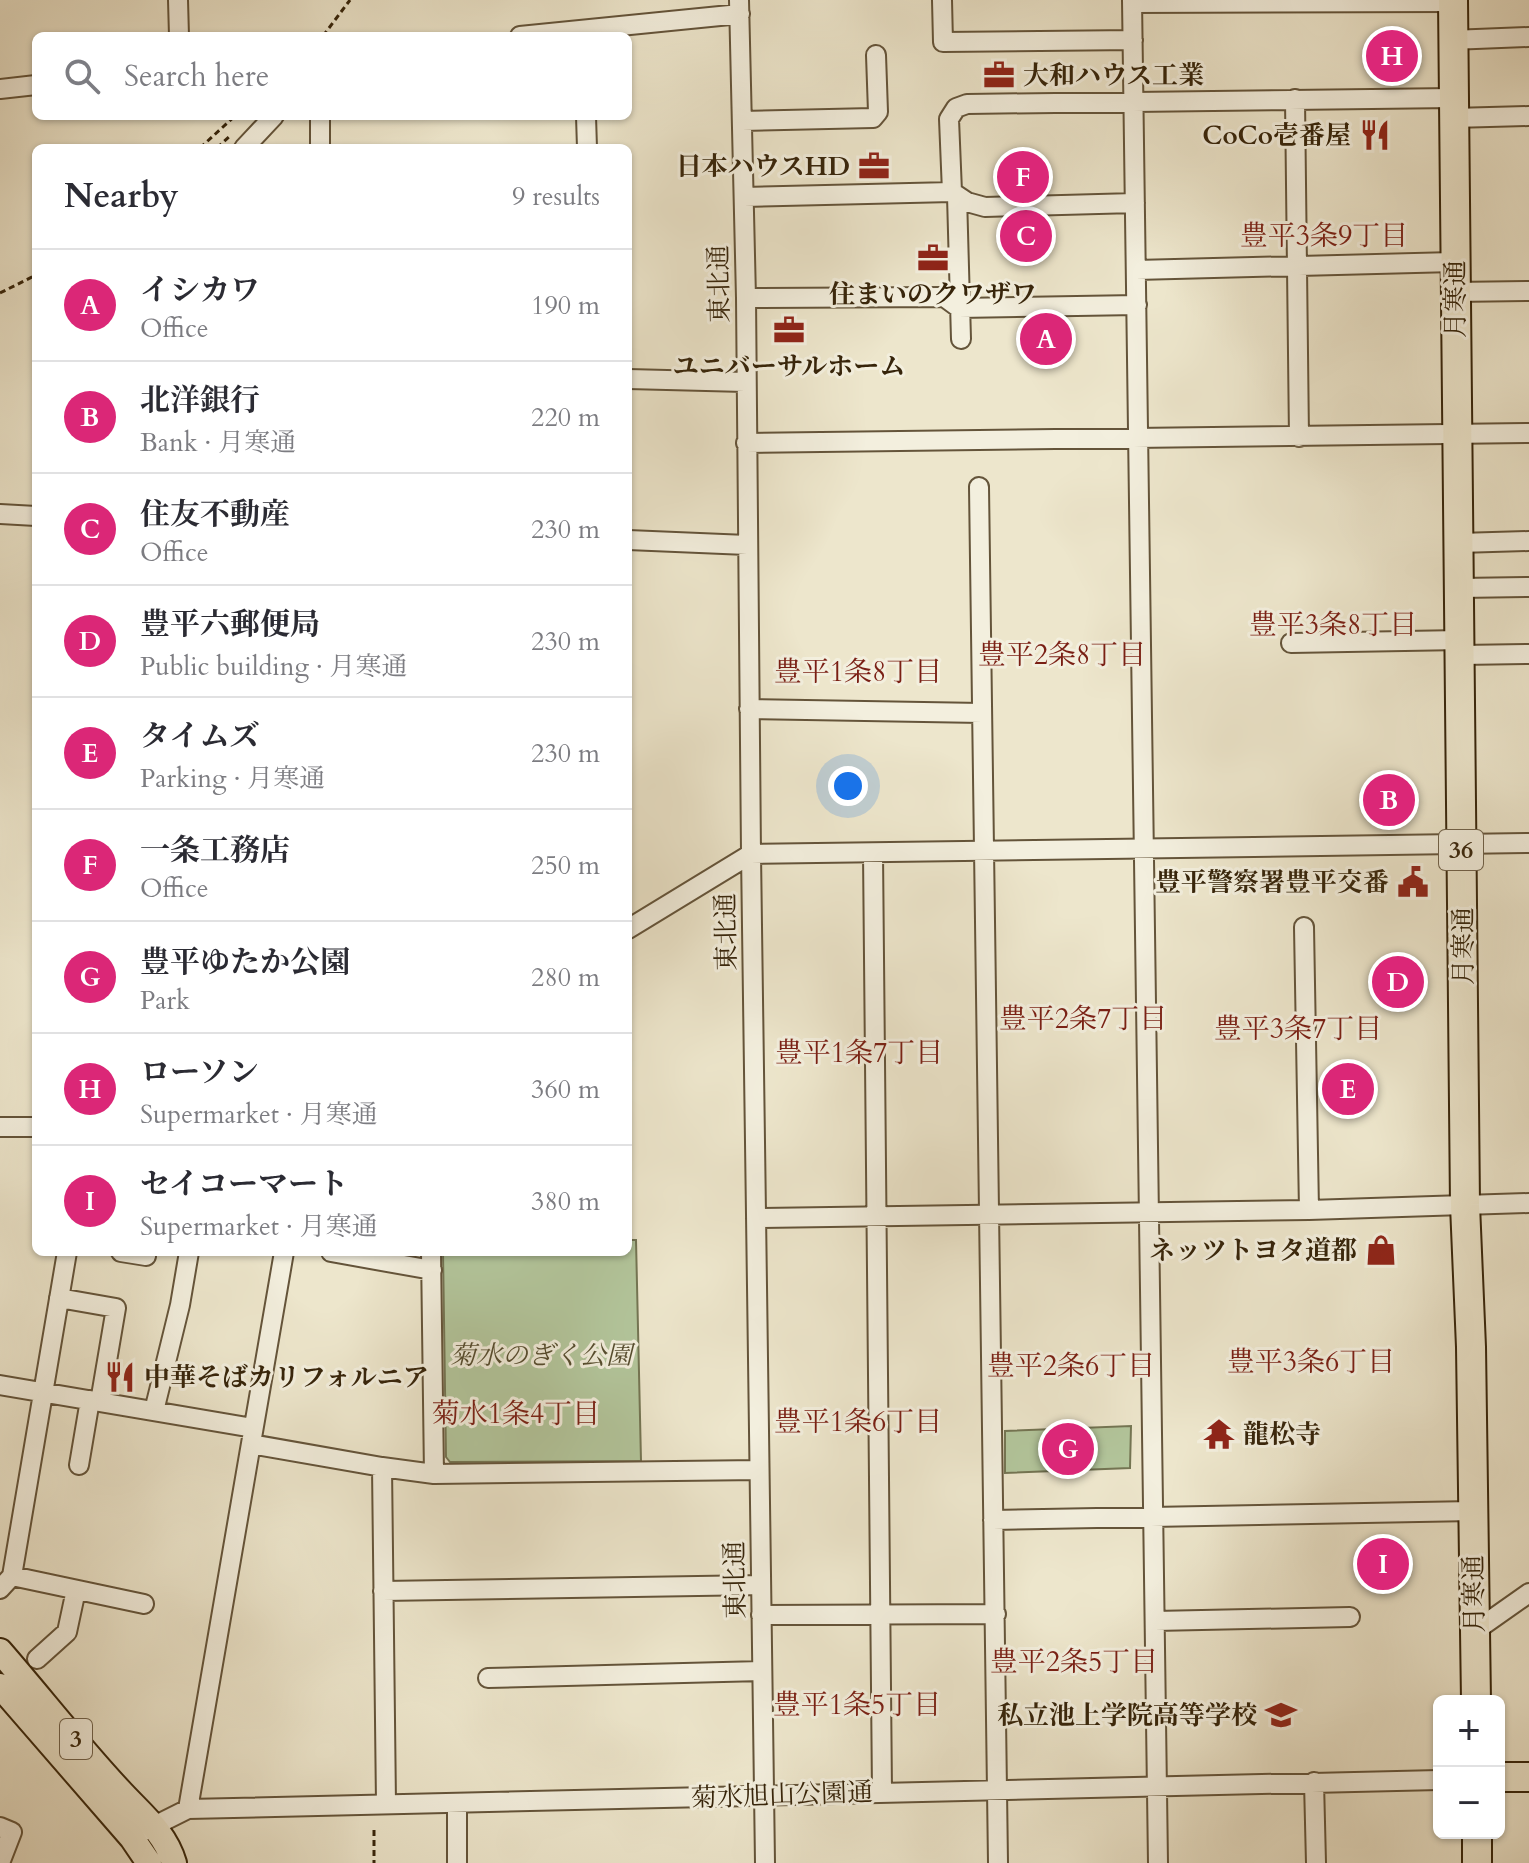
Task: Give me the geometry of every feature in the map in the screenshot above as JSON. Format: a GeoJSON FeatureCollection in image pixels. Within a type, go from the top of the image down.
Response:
{"type":"FeatureCollection","features":[{"type":"Feature","properties":{"kind":"highway","name":"月寒通"},"geometry":{"type":"LineString","coordinates":[[1453,1],[1465,1205],[1476,1695]]}},
{"type":"Feature","properties":{"kind":"highway"},"geometry":{"type":"LineString","coordinates":[[1505,1777],[1529,1777]]}},
{"type":"Feature","properties":{"kind":"highway"},"geometry":{"type":"LineString","coordinates":[[1477,1839],[1477,1863]]}},
{"type":"Feature","properties":{"kind":"main road","name":"3"},"geometry":{"type":"LineString","coordinates":[[0,1651],[119,1791],[154,1826],[170,1849],[174,1863]]}},
{"type":"Feature","properties":{"kind":"main road","name":"3"},"geometry":{"type":"LineString","coordinates":[[0,1686],[132,1838],[149,1863]]}},
{"type":"Feature","properties":{"kind":"street"},"geometry":{"type":"LineString","coordinates":[[178,0],[179,32]]}},
{"type":"Feature","properties":{"kind":"street"},"geometry":{"type":"LineString","coordinates":[[942,0],[943,42],[1133,40]]}},
{"type":"Feature","properties":{"kind":"street"},"geometry":{"type":"LineString","coordinates":[[1158,1863],[1132,2],[1453,1]]}},
{"type":"Feature","properties":{"kind":"street"},"geometry":{"type":"LineString","coordinates":[[589,32],[740,7]]}},
{"type":"Feature","properties":{"kind":"street","name":"東北通"},"geometry":{"type":"LineString","coordinates":[[740,7],[765,1863]]}},
{"type":"Feature","properties":{"kind":"street"},"geometry":{"type":"LineString","coordinates":[[1451,40],[1529,37]]}},
{"type":"Feature","properties":{"kind":"street"},"geometry":{"type":"LineString","coordinates":[[742,121],[873,118],[878,112],[876,55]]}},
{"type":"Feature","properties":{"kind":"street"},"geometry":{"type":"LineString","coordinates":[[0,89],[32,85]]}},
{"type":"Feature","properties":{"kind":"street"},"geometry":{"type":"LineString","coordinates":[[1295,99],[1299,437]]}},
{"type":"Feature","properties":{"kind":"street"},"geometry":{"type":"LineString","coordinates":[[961,339],[949,119],[956,108],[978,102],[1295,99],[1453,108],[1529,116]]}},
{"type":"Feature","properties":{"kind":"street"},"geometry":{"type":"LineString","coordinates":[[248,144],[270,120]]}},
{"type":"Feature","properties":{"kind":"street"},"geometry":{"type":"LineString","coordinates":[[320,120],[320,144]]}},
{"type":"Feature","properties":{"kind":"street"},"geometry":{"type":"LineString","coordinates":[[586,120],[587,144]]}},
{"type":"Feature","properties":{"kind":"street"},"geometry":{"type":"LineString","coordinates":[[744,197],[954,194],[985,207],[1135,203]]}},
{"type":"Feature","properties":{"kind":"street"},"geometry":{"type":"LineString","coordinates":[[1136,270],[1454,262]]}},
{"type":"Feature","properties":{"kind":"street"},"geometry":{"type":"LineString","coordinates":[[1454,292],[1529,291]]}},
{"type":"Feature","properties":{"kind":"street"},"geometry":{"type":"LineString","coordinates":[[746,298],[944,297],[959,308],[1137,305]]}},
{"type":"Feature","properties":{"kind":"street"},"geometry":{"type":"LineString","coordinates":[[632,379],[745,382]]}},
{"type":"Feature","properties":{"kind":"street"},"geometry":{"type":"LineString","coordinates":[[746,443],[948,443],[1139,437],[1529,433]]}},
{"type":"Feature","properties":{"kind":"street"},"geometry":{"type":"LineString","coordinates":[[979,487],[998,1863]]}},
{"type":"Feature","properties":{"kind":"street"},"geometry":{"type":"LineString","coordinates":[[0,514],[32,516]]}},
{"type":"Feature","properties":{"kind":"street"},"geometry":{"type":"LineString","coordinates":[[632,540],[747,545]]}},
{"type":"Feature","properties":{"kind":"street"},"geometry":{"type":"LineString","coordinates":[[1459,543],[1529,541]]}},
{"type":"Feature","properties":{"kind":"street"},"geometry":{"type":"LineString","coordinates":[[1460,588],[1529,587]]}},
{"type":"Feature","properties":{"kind":"street"},"geometry":{"type":"LineString","coordinates":[[1291,643],[1461,647],[1529,654]]}},
{"type":"Feature","properties":{"kind":"street"},"geometry":{"type":"LineString","coordinates":[[749,709],[982,713]]}},
{"type":"Feature","properties":{"kind":"street"},"geometry":{"type":"LineString","coordinates":[[632,927],[751,854],[1529,843]]}},
{"type":"Feature","properties":{"kind":"street"},"geometry":{"type":"LineString","coordinates":[[873,853],[882,1792]]}},
{"type":"Feature","properties":{"kind":"street"},"geometry":{"type":"LineString","coordinates":[[1304,927],[1309,1210]]}},
{"type":"Feature","properties":{"kind":"street"},"geometry":{"type":"LineString","coordinates":[[0,1127],[32,1127]]}},
{"type":"Feature","properties":{"kind":"street"},"geometry":{"type":"LineString","coordinates":[[756,1218],[1309,1210],[1529,1203]]}},
{"type":"Feature","properties":{"kind":"street"},"geometry":{"type":"LineString","coordinates":[[66,1256],[44,1392],[6,1582],[76,1590],[144,1604]]}},
{"type":"Feature","properties":{"kind":"street"},"geometry":{"type":"LineString","coordinates":[[154,1411],[180,1305],[188,1256]]}},
{"type":"Feature","properties":{"kind":"street"},"geometry":{"type":"LineString","coordinates":[[188,1809],[283,1256]]}},
{"type":"Feature","properties":{"kind":"street"},"geometry":{"type":"LineString","coordinates":[[376,1256],[432,1261],[434,1474]]}},
{"type":"Feature","properties":{"kind":"street"},"geometry":{"type":"LineString","coordinates":[[59,1298],[116,1308],[79,1465]]}},
{"type":"Feature","properties":{"kind":"street"},"geometry":{"type":"LineString","coordinates":[[0,1385],[154,1411],[382,1467],[434,1474],[759,1470]]}},
{"type":"Feature","properties":{"kind":"street"},"geometry":{"type":"LineString","coordinates":[[382,1467],[386,1804]]}},
{"type":"Feature","properties":{"kind":"street"},"geometry":{"type":"LineString","coordinates":[[993,1520],[1473,1511]]}},
{"type":"Feature","properties":{"kind":"street"},"geometry":{"type":"LineString","coordinates":[[383,1591],[761,1585]]}},
{"type":"Feature","properties":{"kind":"street"},"geometry":{"type":"LineString","coordinates":[[37,1659],[67,1632],[76,1590]]}},
{"type":"Feature","properties":{"kind":"street"},"geometry":{"type":"LineString","coordinates":[[1475,1631],[1529,1593]]}},
{"type":"Feature","properties":{"kind":"street"},"geometry":{"type":"LineString","coordinates":[[761,1615],[996,1614]]}},
{"type":"Feature","properties":{"kind":"street"},"geometry":{"type":"LineString","coordinates":[[1155,1621],[1350,1617]]}},
{"type":"Feature","properties":{"kind":"street"},"geometry":{"type":"LineString","coordinates":[[488,1678],[762,1671]]}},
{"type":"Feature","properties":{"kind":"street","name":"菊水旭山公園通"},"geometry":{"type":"LineString","coordinates":[[132,1838],[188,1809],[1433,1780]]}},
{"type":"Feature","properties":{"kind":"street"},"geometry":{"type":"LineString","coordinates":[[1314,1782],[1316,1863]]}},
{"type":"Feature","properties":{"kind":"street"},"geometry":{"type":"LineString","coordinates":[[457,1803],[457,1863]]}},
{"type":"Feature","properties":{"kind":"street"},"geometry":{"type":"LineString","coordinates":[[0,1827],[12,1832],[0,1863]]}},
{"type":"Feature","properties":{"kind":"path"},"geometry":{"type":"LineString","coordinates":[[326,32],[350,0]]}},
{"type":"Feature","properties":{"kind":"path"},"geometry":{"type":"LineString","coordinates":[[204,144],[231,120]]}},
{"type":"Feature","properties":{"kind":"path"},"geometry":{"type":"LineString","coordinates":[[0,293],[32,277]]}},
{"type":"Feature","properties":{"kind":"path"},"geometry":{"type":"LineString","coordinates":[[374,1830],[374,1863]]}},
{"type":"Feature","properties":{"kind":"green space","name":"菊水のぎく公園"},"geometry":{"type":"Polygon","coordinates":[[[632,1240],[636,1240],[641,1461],[450,1462],[446,1457],[443,1256],[632,1256],[632,1240]]]}},
{"type":"Feature","properties":{"kind":"green space"},"geometry":{"type":"Polygon","coordinates":[[[1131,1426],[1130,1468],[1005,1473],[1005,1431],[1131,1426]]]}},
{"type":"Feature","properties":{"kind":"place","name":"ローソン"},"geometry":{"type":"Point","coordinates":[1392,56]}},
{"type":"Feature","properties":{"kind":"place","name":"大和ハウス工業"},"geometry":{"type":"Point","coordinates":[999,75]}},
{"type":"Feature","properties":{"kind":"place","name":"CoCo壱番屋"},"geometry":{"type":"Point","coordinates":[1375,135]}},
{"type":"Feature","properties":{"kind":"place","name":"日本ハウスHD"},"geometry":{"type":"Point","coordinates":[874,166]}},
{"type":"Feature","properties":{"kind":"place","name":"一条工務店"},"geometry":{"type":"Point","coordinates":[1023,177]}},
{"type":"Feature","properties":{"kind":"place","name":"住友不動産"},"geometry":{"type":"Point","coordinates":[1026,236]}},
{"type":"Feature","properties":{"kind":"place","name":"住まいのクワザワ"},"geometry":{"type":"Point","coordinates":[933,258]}},
{"type":"Feature","properties":{"kind":"place","name":"ユニバーサルホーム"},"geometry":{"type":"Point","coordinates":[789,330]}},
{"type":"Feature","properties":{"kind":"place","name":"イシカワ"},"geometry":{"type":"Point","coordinates":[1046,339]}},
{"type":"Feature","properties":{"kind":"place","name":"北洋銀行"},"geometry":{"type":"Point","coordinates":[1389,800]}},
{"type":"Feature","properties":{"kind":"place","name":"豊平警察署豊平交番"},"geometry":{"type":"Point","coordinates":[1413,882]}},
{"type":"Feature","properties":{"kind":"place","name":"豊平六郵便局"},"geometry":{"type":"Point","coordinates":[1398,982]}},
{"type":"Feature","properties":{"kind":"place","name":"タイムズ"},"geometry":{"type":"Point","coordinates":[1348,1089]}},
{"type":"Feature","properties":{"kind":"place","name":"ネッツトヨタ道都"},"geometry":{"type":"Point","coordinates":[1381,1250]}},
{"type":"Feature","properties":{"kind":"place","name":"中華そばカリフォルニア"},"geometry":{"type":"Point","coordinates":[120,1377]}},
{"type":"Feature","properties":{"kind":"place","name":"龍松寺"},"geometry":{"type":"Point","coordinates":[1219,1434]}},
{"type":"Feature","properties":{"kind":"place","name":"豊平ゆたか公園"},"geometry":{"type":"Point","coordinates":[1068,1449]}},
{"type":"Feature","properties":{"kind":"place","name":"セイコーマート"},"geometry":{"type":"Point","coordinates":[1383,1564]}},
{"type":"Feature","properties":{"kind":"place","name":"私立池上学院高等学校"},"geometry":{"type":"Point","coordinates":[1281,1715]}},
{"type":"Feature","properties":{"kind":"district","name":"豊平3条9丁目"},"geometry":{"type":"Point","coordinates":[1324,236]}},
{"type":"Feature","properties":{"kind":"district","name":"豊平3条8丁目"},"geometry":{"type":"Point","coordinates":[1333,625]}},
{"type":"Feature","properties":{"kind":"district","name":"豊平2条8丁目"},"geometry":{"type":"Point","coordinates":[1062,655]}},
{"type":"Feature","properties":{"kind":"district","name":"豊平1条8丁目"},"geometry":{"type":"Point","coordinates":[858,672]}},
{"type":"Feature","properties":{"kind":"district","name":"豊平2条7丁目"},"geometry":{"type":"Point","coordinates":[1083,1019]}},
{"type":"Feature","properties":{"kind":"district","name":"豊平3条7丁目"},"geometry":{"type":"Point","coordinates":[1298,1029]}},
{"type":"Feature","properties":{"kind":"district","name":"豊平1条7丁目"},"geometry":{"type":"Point","coordinates":[859,1053]}},
{"type":"Feature","properties":{"kind":"district","name":"豊平3条6丁目"},"geometry":{"type":"Point","coordinates":[1311,1362]}},
{"type":"Feature","properties":{"kind":"district","name":"豊平2条6丁目"},"geometry":{"type":"Point","coordinates":[1071,1366]}},
{"type":"Feature","properties":{"kind":"district","name":"菊水1条4丁目"},"geometry":{"type":"Point","coordinates":[516,1414]}},
{"type":"Feature","properties":{"kind":"district","name":"豊平1条6丁目"},"geometry":{"type":"Point","coordinates":[858,1422]}},
{"type":"Feature","properties":{"kind":"district","name":"豊平2条5丁目"},"geometry":{"type":"Point","coordinates":[1074,1662]}},
{"type":"Feature","properties":{"kind":"district","name":"豊平1条5丁目"},"geometry":{"type":"Point","coordinates":[857,1705]}}]}
